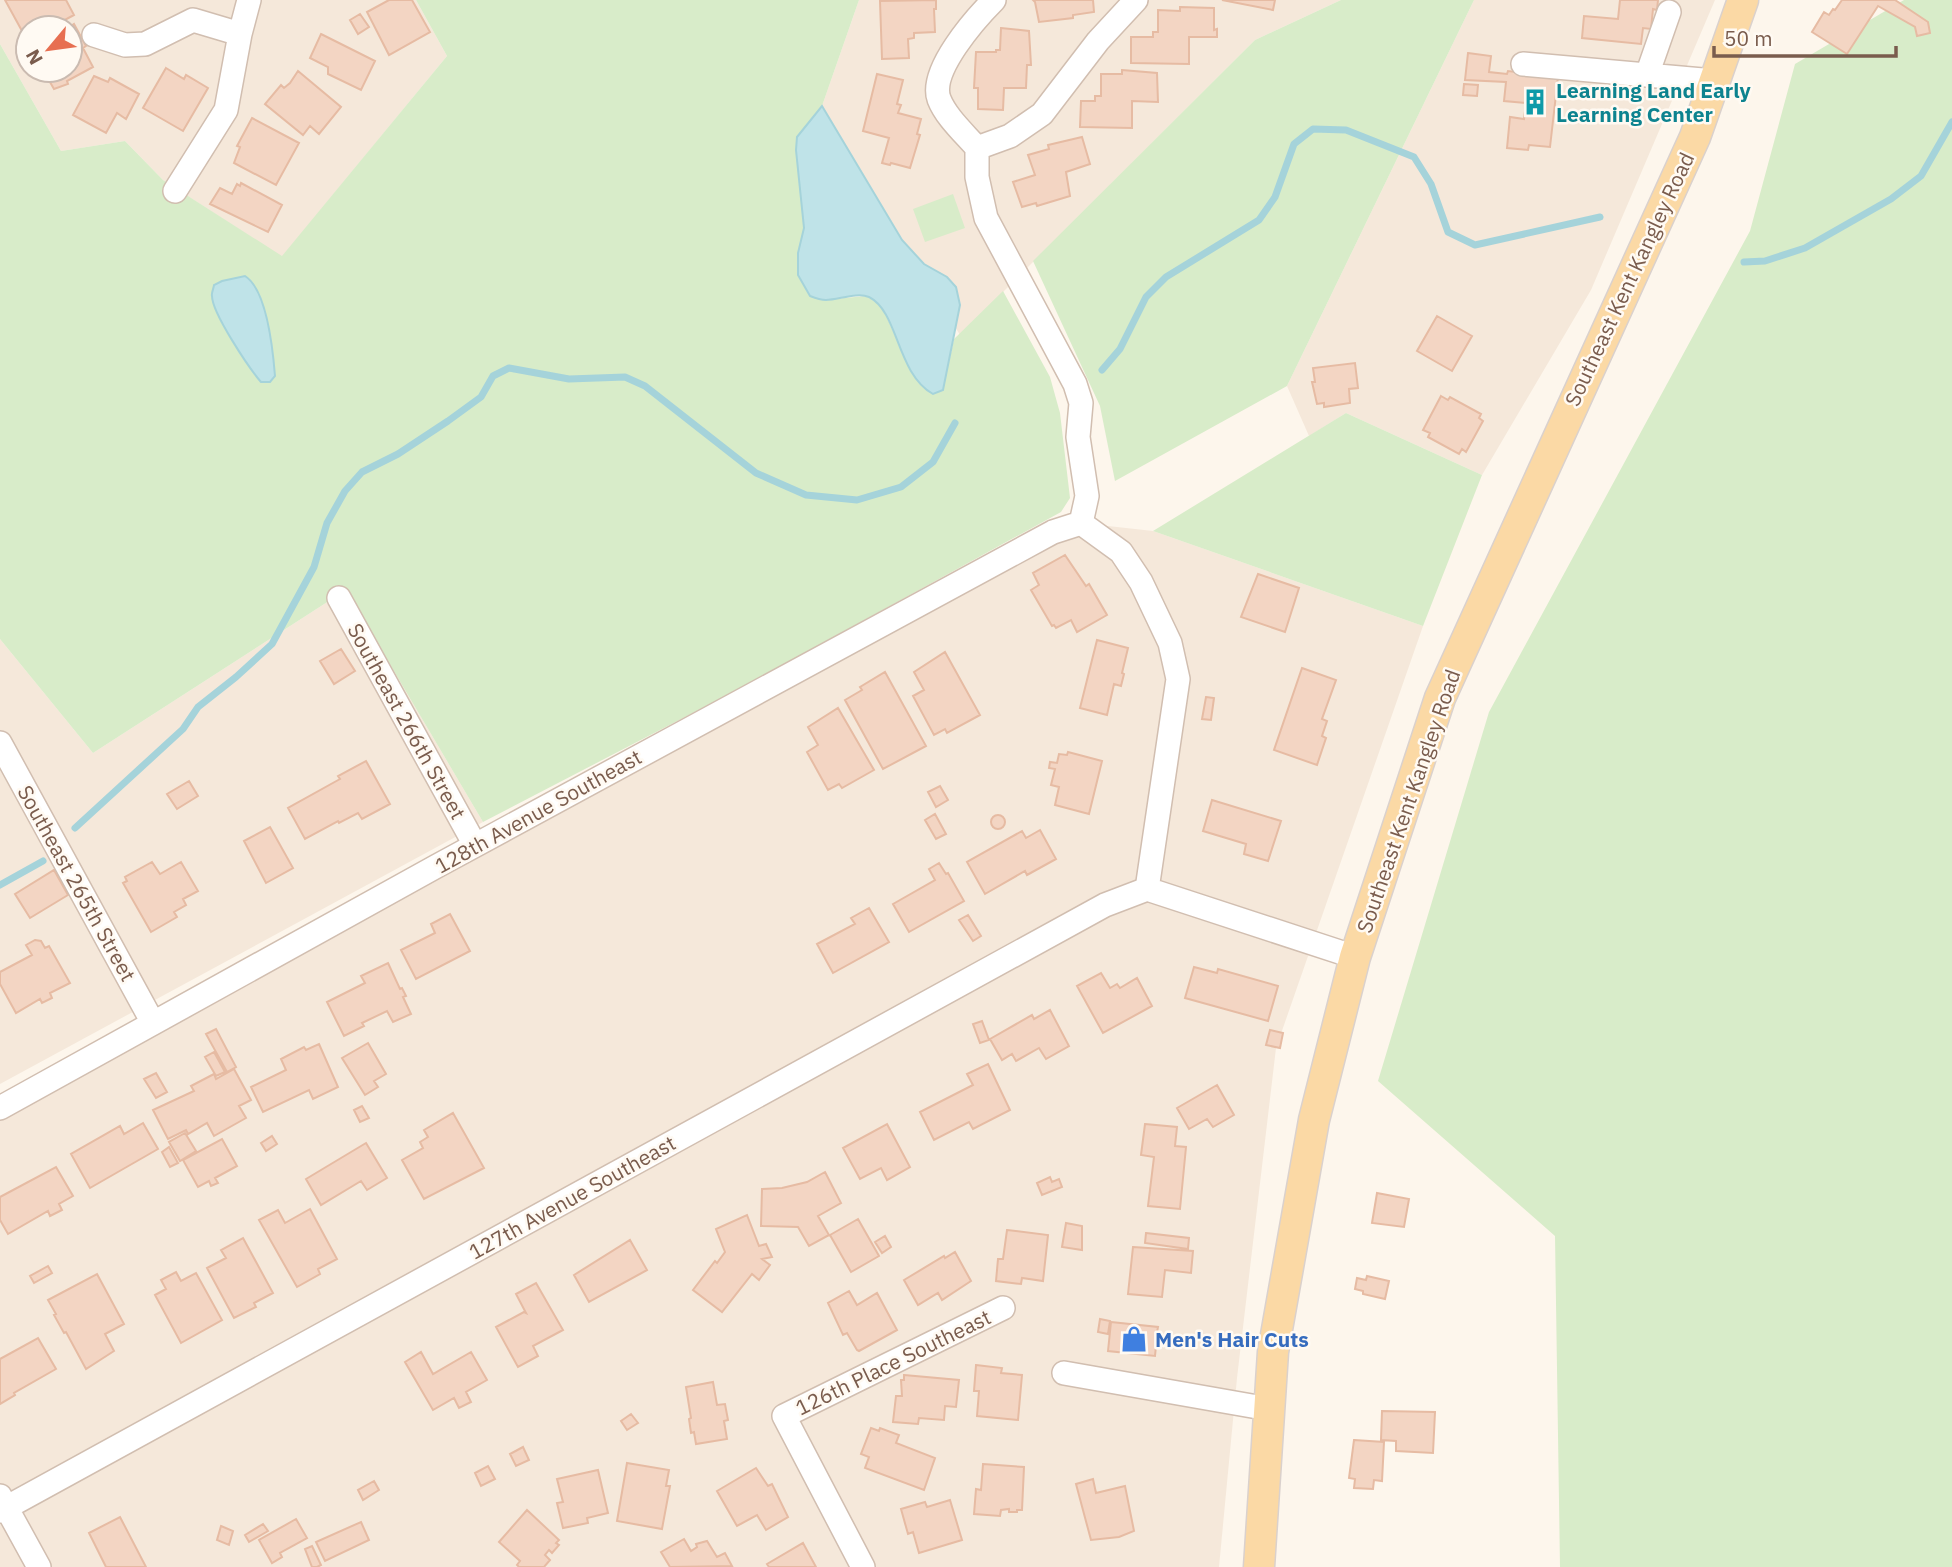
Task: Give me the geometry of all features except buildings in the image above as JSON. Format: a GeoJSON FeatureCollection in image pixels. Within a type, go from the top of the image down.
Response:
{"type":"FeatureCollection","features":[{"type":"Feature","properties":{"kind":"main road","name":"Southeast Kent Kangley Road"},"geometry":{"type":"LineString","coordinates":[[1259,1567],[1273,1352],[1314,1120],[1355,957],[1440,698],[1695,137],[1743,0]]}},
{"type":"Feature","properties":{"kind":"street"},"geometry":{"type":"LineString","coordinates":[[175,191],[226,110],[249,0]]}},
{"type":"Feature","properties":{"kind":"street"},"geometry":{"type":"LineString","coordinates":[[993,0],[975,18],[950,56],[940,76],[938,98],[953,121],[977,148],[978,177],[986,218],[1076,384],[1081,403],[1078,437],[1087,496],[1081,523],[1121,552],[1141,582],[1170,643],[1178,679],[1147,889],[1355,957]]}},
{"type":"Feature","properties":{"kind":"street"},"geometry":{"type":"LineString","coordinates":[[977,148],[1010,136],[1042,114],[1098,41],[1136,0]]}},
{"type":"Feature","properties":{"kind":"street"},"geometry":{"type":"LineString","coordinates":[[1647,75],[1670,12]]}},
{"type":"Feature","properties":{"kind":"street"},"geometry":{"type":"LineString","coordinates":[[94,35],[125,46],[145,44],[193,20],[240,34]]}},
{"type":"Feature","properties":{"kind":"street"},"geometry":{"type":"LineString","coordinates":[[1523,64],[1714,81]]}},
{"type":"Feature","properties":{"kind":"street","name":"128th Avenue Southeast"},"geometry":{"type":"LineString","coordinates":[[0,1108],[475,845],[1053,532],[1081,523]]}},
{"type":"Feature","properties":{"kind":"street","name":"Southeast 266th Street"},"geometry":{"type":"LineString","coordinates":[[339,598],[475,845]]}},
{"type":"Feature","properties":{"kind":"street","name":"Southeast 265th Street"},"geometry":{"type":"LineString","coordinates":[[0,743],[153,1023]]}},
{"type":"Feature","properties":{"kind":"street","name":"127th Avenue Southeast"},"geometry":{"type":"LineString","coordinates":[[2,1505],[1105,905],[1147,889]]}},
{"type":"Feature","properties":{"kind":"street","name":"126th Place Southeast"},"geometry":{"type":"LineString","coordinates":[[863,1567],[784,1416],[1003,1308]]}},
{"type":"Feature","properties":{"kind":"street"},"geometry":{"type":"LineString","coordinates":[[1064,1373],[1269,1409]]}},
{"type":"Feature","properties":{"kind":"street"},"geometry":{"type":"LineString","coordinates":[[2,1505],[39,1567]]}},
{"type":"Feature","properties":{"kind":"shaded area"},"geometry":{"type":"Polygon","coordinates":[[[0,0],[416,0],[447,56],[282,257],[163,180],[125,141],[61,151],[23,84],[84,84],[84,14],[14,14],[14,69],[0,44],[0,0]]]}},
{"type":"Feature","properties":{"kind":"shaded area"},"geometry":{"type":"Polygon","coordinates":[[[859,0],[1341,0],[1255,40],[960,335],[822,106],[859,0]]]}},
{"type":"Feature","properties":{"kind":"shaded area"},"geometry":{"type":"Polygon","coordinates":[[[1474,0],[1715,0],[1591,290],[1482,475],[1346,413],[1309,436],[1287,386],[1474,0]]]}},
{"type":"Feature","properties":{"kind":"shaded area"},"geometry":{"type":"Polygon","coordinates":[[[1081,523],[1153,531],[1423,626],[1276,1048],[1237,1378],[1219,1567],[0,1567],[0,1110],[1081,523]]]}},
{"type":"Feature","properties":{"kind":"shaded area"},"geometry":{"type":"Polygon","coordinates":[[[346,590],[483,822],[0,1084],[0,639],[93,753],[346,590]]]}},
{"type":"Feature","properties":{"kind":"green space"},"geometry":{"type":"Polygon","coordinates":[[[416,0],[859,0],[822,106],[797,137],[804,228],[798,253],[823,300],[866,296],[882,306],[907,364],[943,390],[954,339],[1003,291],[1050,377],[1060,413],[1070,498],[1061,512],[735,691],[483,822],[346,590],[93,753],[0,639],[0,44],[14,69],[14,84],[23,84],[61,151],[125,141],[163,180],[282,256],[447,56],[416,0]]]}},
{"type":"Feature","properties":{"kind":"green space"},"geometry":{"type":"Polygon","coordinates":[[[1341,0],[1474,0],[1287,386],[1115,481],[1100,406],[1033,261],[1255,40],[1341,0]]]}},
{"type":"Feature","properties":{"kind":"green space"},"geometry":{"type":"Polygon","coordinates":[[[1904,0],[1952,0],[1952,1567],[1560,1567],[1555,1236],[1378,1081],[1489,712],[1750,231],[1795,64],[1904,0]]]}},
{"type":"Feature","properties":{"kind":"green space"},"geometry":{"type":"Polygon","coordinates":[[[953,194],[965,228],[925,242],[913,209],[953,194]]]}},
{"type":"Feature","properties":{"kind":"green space"},"geometry":{"type":"Polygon","coordinates":[[[1346,413],[1482,475],[1423,626],[1153,531],[1346,413]]]}},
{"type":"Feature","properties":{"kind":"water"},"geometry":{"type":"Polygon","coordinates":[[[822,106],[902,240],[924,264],[947,277],[956,287],[960,305],[943,390],[933,394],[921,384],[904,358],[886,316],[879,305],[869,297],[853,296],[826,300],[810,296],[798,275],[798,253],[804,228],[797,137],[822,106]]]}},
{"type":"Feature","properties":{"kind":"water"},"geometry":{"type":"Polygon","coordinates":[[[245,276],[259,294],[268,322],[275,376],[270,382],[261,382],[255,375],[232,340],[214,304],[214,285],[245,276]]]}},
{"type":"Feature","properties":{"kind":"waterway"},"geometry":{"type":"LineString","coordinates":[[1744,262],[1765,261],[1805,248],[1891,199],[1921,176],[1952,122]]}},
{"type":"Feature","properties":{"kind":"waterway"},"geometry":{"type":"LineString","coordinates":[[1102,370],[1120,349],[1146,297],[1166,277],[1259,220],[1275,197],[1294,144],[1313,129],[1346,130],[1414,157],[1431,184],[1448,232],[1475,245],[1600,217]]}},
{"type":"Feature","properties":{"kind":"waterway"},"geometry":{"type":"LineString","coordinates":[[75,828],[183,729],[198,707],[272,644],[314,567],[327,523],[345,491],[362,472],[398,454],[448,421],[481,397],[493,376],[509,368],[569,379],[625,377],[645,386],[756,473],[806,495],[857,500],[901,487],[933,462],[955,423]]}},
{"type":"Feature","properties":{"kind":"waterway"},"geometry":{"type":"LineString","coordinates":[[0,885],[43,861]]}},
{"type":"Feature","properties":{"kind":"place","name":"Learning Land Early Learning Center"},"geometry":{"type":"Point","coordinates":[1535,102]}},
{"type":"Feature","properties":{"kind":"place","name":"Men's Hair Cuts"},"geometry":{"type":"Point","coordinates":[1134,1339]}}]}
